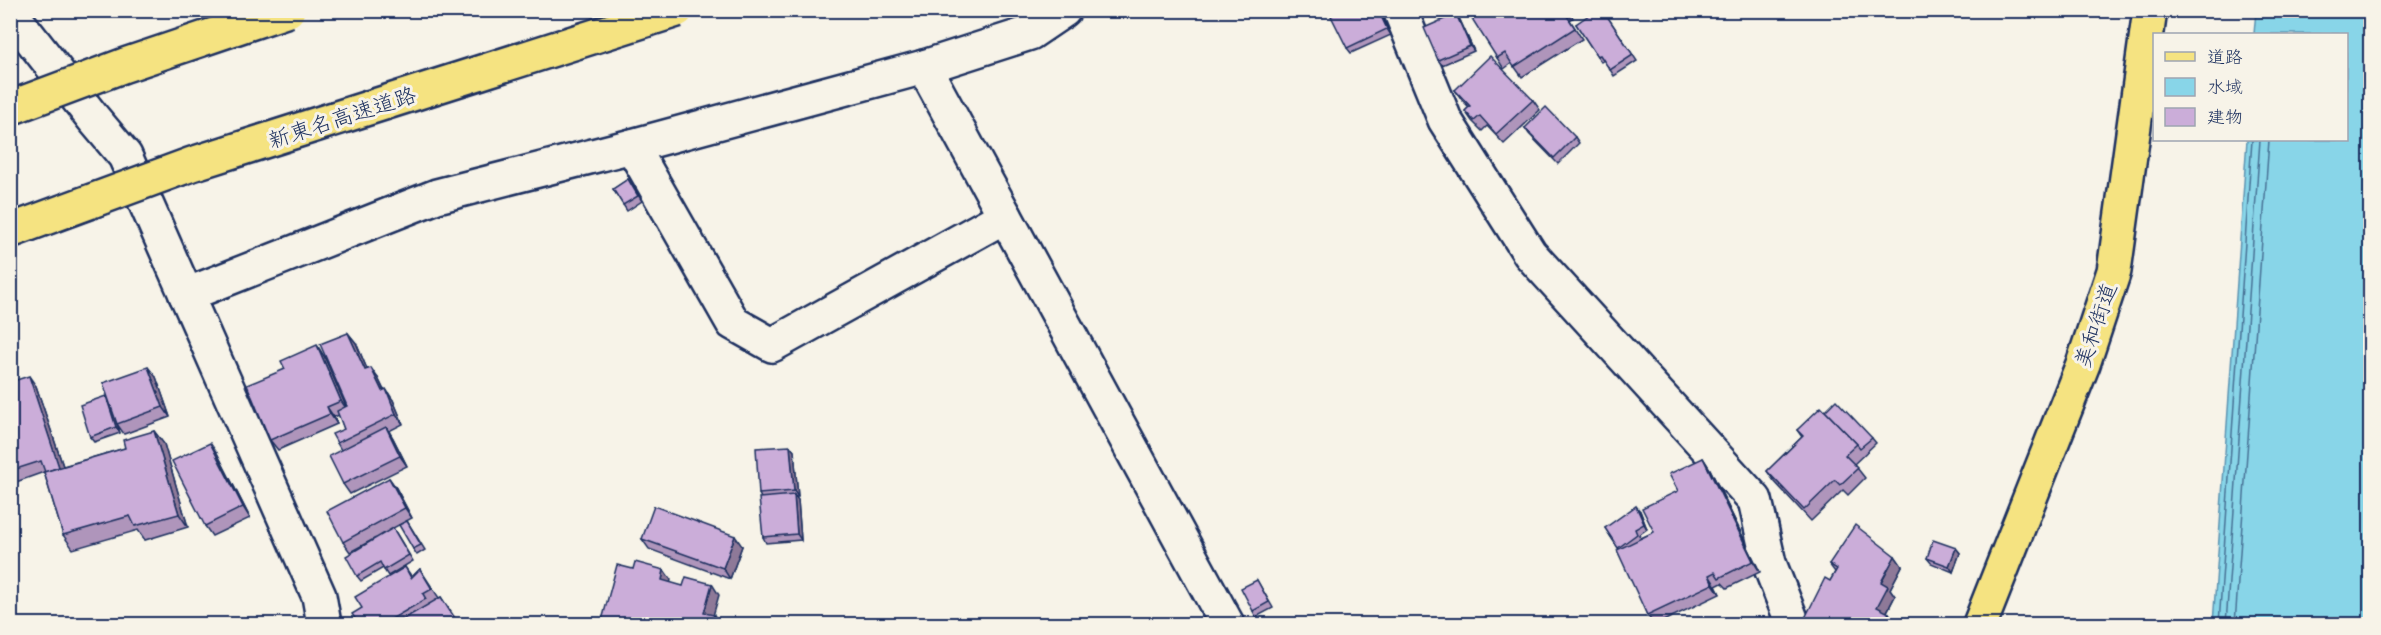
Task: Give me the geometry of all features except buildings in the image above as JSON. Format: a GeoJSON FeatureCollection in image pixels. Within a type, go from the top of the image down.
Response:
{"type":"FeatureCollection","features":[{"type":"Feature","properties":{"kind":"main road"},"geometry":{"type":"LineString","coordinates":[[10,108],[124,65],[288,10]]}},
{"type":"Feature","properties":{"kind":"main road","name":"新東名高速道路"},"geometry":{"type":"LineString","coordinates":[[10,231],[192,164],[677,10]]}},
{"type":"Feature","properties":{"kind":"main road","name":"美和街道"},"geometry":{"type":"LineString","coordinates":[[1980,624],[2083,364],[2114,271],[2150,10]]}},
{"type":"Feature","properties":{"kind":"street"},"geometry":{"type":"LineString","coordinates":[[186,295],[437,196],[924,67],[1030,33],[1064,10]]}},
{"type":"Feature","properties":{"kind":"street"},"geometry":{"type":"LineString","coordinates":[[1400,10],[1444,120],[1530,254],[1755,500],[1769,563],[1792,624]]}},
{"type":"Feature","properties":{"kind":"street"},"geometry":{"type":"LineString","coordinates":[[10,12],[125,156],[319,596],[324,624]]}},
{"type":"Feature","properties":{"kind":"street"},"geometry":{"type":"LineString","coordinates":[[924,67],[1227,624]]}},
{"type":"Feature","properties":{"kind":"street"},"geometry":{"type":"LineString","coordinates":[[632,146],[733,323],[772,345],[1005,216]]}},
{"type":"Feature","properties":{"kind":"water"},"geometry":{"type":"Polygon","coordinates":[[[2256,11],[2370,11],[2370,624],[2213,624],[2247,141],[2348,141],[2348,33],[2254,33],[2256,11]]]}}]}
